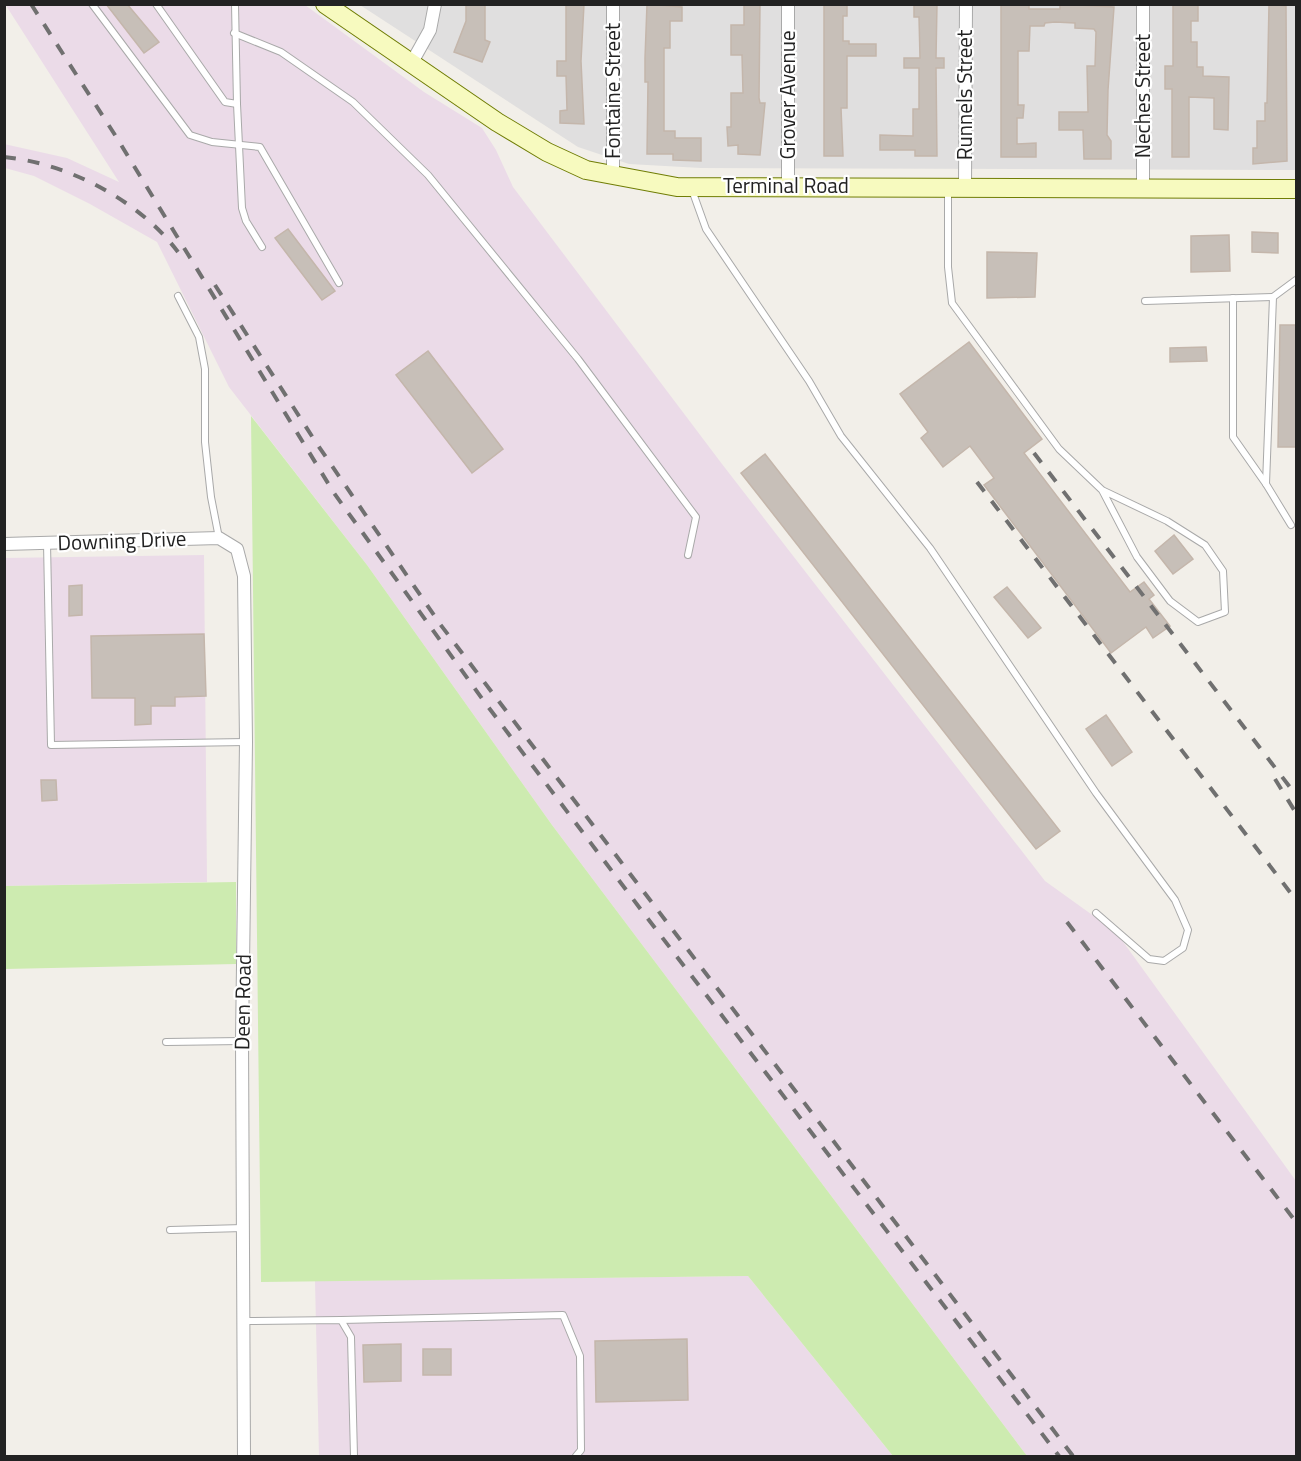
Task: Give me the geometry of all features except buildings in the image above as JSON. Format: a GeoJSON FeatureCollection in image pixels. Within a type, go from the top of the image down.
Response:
{"type":"FeatureCollection","features":[{"type":"Feature","properties":{"kind":"main road","name":"Terminal Road"},"geometry":{"type":"LineString","coordinates":[[325,4],[497,122],[548,152],[586,170],[614,177],[691,187],[788,185],[1296,189]]}},
{"type":"Feature","properties":{"kind":"street"},"geometry":{"type":"LineString","coordinates":[[411,64],[430,30],[435,4]]}},
{"type":"Feature","properties":{"kind":"street","name":"Fontaine Street"},"geometry":{"type":"LineString","coordinates":[[613,4],[614,177]]}},
{"type":"Feature","properties":{"kind":"street","name":"Grover Avenue"},"geometry":{"type":"LineString","coordinates":[[788,4],[788,185]]}},
{"type":"Feature","properties":{"kind":"street","name":"Runnels Street"},"geometry":{"type":"LineString","coordinates":[[956,186],[966,4]]}},
{"type":"Feature","properties":{"kind":"street","name":"Neches Street"},"geometry":{"type":"LineString","coordinates":[[1143,4],[1143,188]]}},
{"type":"Feature","properties":{"kind":"street","name":"Downing Drive"},"geometry":{"type":"LineString","coordinates":[[4,544],[219,538]]}},
{"type":"Feature","properties":{"kind":"street","name":"Deen Road"},"geometry":{"type":"LineString","coordinates":[[219,538],[237,549],[244,576],[246,742],[242,1041],[244,1456]]}},
{"type":"Feature","properties":{"kind":"lane"},"geometry":{"type":"LineString","coordinates":[[92,4],[190,135],[212,142],[260,147],[339,283]]}},
{"type":"Feature","properties":{"kind":"lane"},"geometry":{"type":"LineString","coordinates":[[156,4],[225,102],[237,104]]}},
{"type":"Feature","properties":{"kind":"lane"},"geometry":{"type":"LineString","coordinates":[[235,4],[234,33],[242,208],[246,222],[262,247]]}},
{"type":"Feature","properties":{"kind":"lane"},"geometry":{"type":"LineString","coordinates":[[234,33],[280,52],[353,102],[428,175],[578,359],[696,517],[688,555]]}},
{"type":"Feature","properties":{"kind":"lane"},"geometry":{"type":"LineString","coordinates":[[956,186],[948,267],[952,303],[1059,449],[1101,490],[1137,557],[1170,602],[1198,622],[1225,612],[1223,571],[1206,545],[1167,521],[1101,490]]}},
{"type":"Feature","properties":{"kind":"lane"},"geometry":{"type":"LineString","coordinates":[[691,187],[706,229],[809,381],[840,436],[930,548],[1096,792],[1175,900],[1188,930],[1183,948],[1164,961],[1149,959],[1096,913]]}},
{"type":"Feature","properties":{"kind":"lane"},"geometry":{"type":"LineString","coordinates":[[1145,301],[1273,297],[1296,280]]}},
{"type":"Feature","properties":{"kind":"lane"},"geometry":{"type":"LineString","coordinates":[[178,296],[199,337],[205,369],[205,442],[211,497],[219,538]]}},
{"type":"Feature","properties":{"kind":"lane"},"geometry":{"type":"LineString","coordinates":[[1266,484],[1273,297]]}},
{"type":"Feature","properties":{"kind":"lane"},"geometry":{"type":"LineString","coordinates":[[1233,298],[1233,437],[1291,525]]}},
{"type":"Feature","properties":{"kind":"lane"},"geometry":{"type":"LineString","coordinates":[[47,543],[51,745],[246,742]]}},
{"type":"Feature","properties":{"kind":"lane"},"geometry":{"type":"LineString","coordinates":[[166,1042],[242,1041]]}},
{"type":"Feature","properties":{"kind":"lane"},"geometry":{"type":"LineString","coordinates":[[170,1230],[243,1228]]}},
{"type":"Feature","properties":{"kind":"lane"},"geometry":{"type":"LineString","coordinates":[[243,1321],[563,1315],[580,1356],[580,1450],[576,1456]]}},
{"type":"Feature","properties":{"kind":"lane"},"geometry":{"type":"LineString","coordinates":[[341,1320],[351,1337],[354,1456]]}},
{"type":"Feature","properties":{"kind":"shaded area"},"geometry":{"type":"Polygon","coordinates":[[[5,4],[305,5],[424,92],[482,128],[496,150],[513,187],[722,464],[1045,881],[1116,932],[1296,1181],[1296,1456],[1027,1456],[552,825],[367,565],[229,387],[157,242],[90,204],[34,176],[5,168],[4,144],[67,158],[119,182],[5,4]]]}},
{"type":"Feature","properties":{"kind":"shaded area"},"geometry":{"type":"Polygon","coordinates":[[[360,5],[1296,5],[1296,170],[701,168],[629,164],[578,147],[360,5]]]}},
{"type":"Feature","properties":{"kind":"shaded area"},"geometry":{"type":"Polygon","coordinates":[[[204,555],[207,882],[5,886],[4,558],[204,555]]]}},
{"type":"Feature","properties":{"kind":"shaded area"},"geometry":{"type":"Polygon","coordinates":[[[748,1276],[893,1456],[319,1456],[315,1281],[748,1276]]]}},
{"type":"Feature","properties":{"kind":"green space"},"geometry":{"type":"Polygon","coordinates":[[[251,416],[367,565],[552,825],[1027,1456],[893,1456],[748,1276],[261,1282],[251,416]]]}},
{"type":"Feature","properties":{"kind":"green space"},"geometry":{"type":"Polygon","coordinates":[[[236,882],[236,964],[5,969],[5,886],[236,882]]]}},
{"type":"Feature","properties":{"kind":"railway"},"geometry":{"type":"LineString","coordinates":[[31,4],[115,135],[334,493],[486,704],[1059,1456]]}},
{"type":"Feature","properties":{"kind":"railway"},"geometry":{"type":"LineString","coordinates":[[4,157],[53,167],[101,188],[144,216],[178,252]]}},
{"type":"Feature","properties":{"kind":"railway"},"geometry":{"type":"LineString","coordinates":[[215,285],[315,441],[440,624],[1073,1456]]}},
{"type":"Feature","properties":{"kind":"railway"},"geometry":{"type":"LineString","coordinates":[[1034,453],[1296,795]]}},
{"type":"Feature","properties":{"kind":"railway"},"geometry":{"type":"LineString","coordinates":[[977,482],[1296,900]]}},
{"type":"Feature","properties":{"kind":"railway"},"geometry":{"type":"LineString","coordinates":[[1275,779],[1296,813]]}},
{"type":"Feature","properties":{"kind":"railway"},"geometry":{"type":"LineString","coordinates":[[1067,922],[1296,1222]]}}]}
